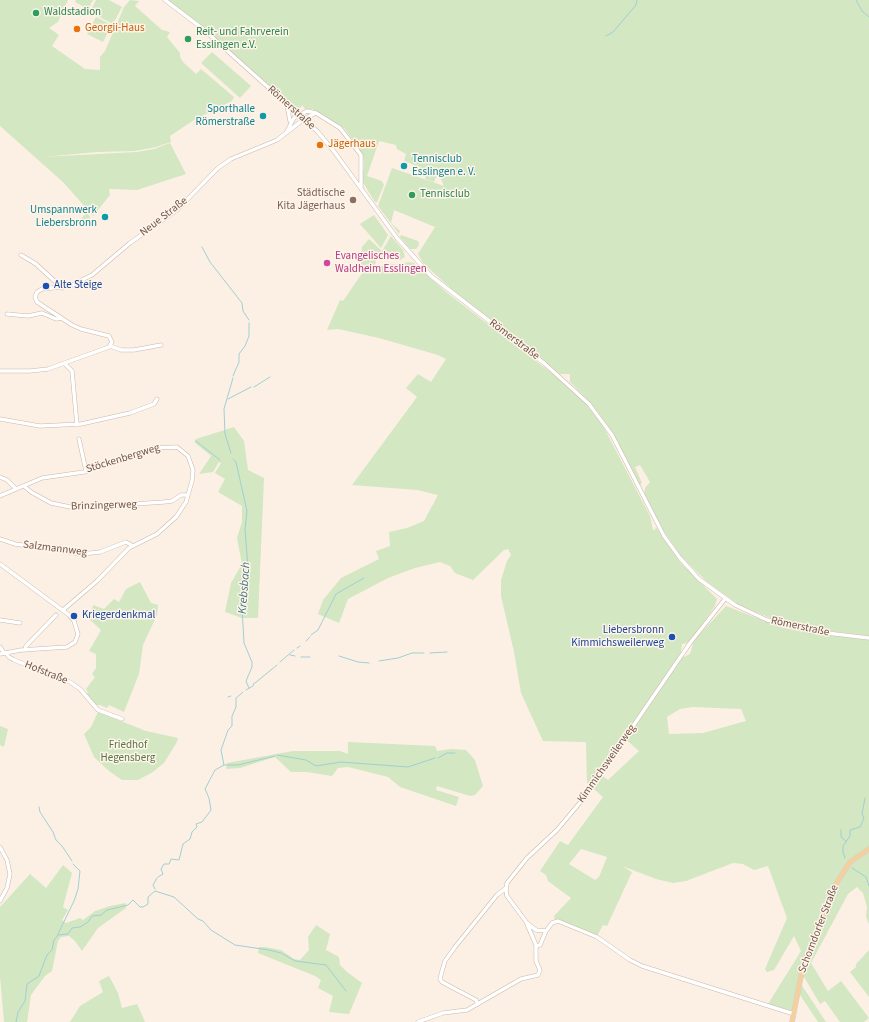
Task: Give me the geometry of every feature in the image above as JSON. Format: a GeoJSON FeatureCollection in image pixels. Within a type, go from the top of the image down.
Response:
{"type":"FeatureCollection","features":[{"type":"Feature","properties":{"kind":"main road","name":"Schorndorfer Straße"},"geometry":{"type":"LineString","coordinates":[[792,1022],[804,961],[836,884],[850,862],[869,849]]}},
{"type":"Feature","properties":{"kind":"street","name":"Römerstraße"},"geometry":{"type":"LineString","coordinates":[[165,0],[203,29],[304,119],[328,144],[403,246],[431,276],[545,364],[589,404],[612,435],[652,516],[670,546],[696,576],[725,599],[752,614],[782,625],[818,632],[869,638]]}},
{"type":"Feature","properties":{"kind":"street"},"geometry":{"type":"LineString","coordinates":[[286,103],[290,121]]}},
{"type":"Feature","properties":{"kind":"street"},"geometry":{"type":"LineString","coordinates":[[285,134],[290,121],[298,114],[307,111],[316,113],[342,129],[360,152],[362,162],[361,190]]}},
{"type":"Feature","properties":{"kind":"street","name":"Neue Straße"},"geometry":{"type":"LineString","coordinates":[[110,346],[112,341],[108,335],[81,330],[39,304],[35,296],[40,290],[62,288],[76,284],[96,273],[130,243],[181,206],[211,174],[225,163],[273,142],[304,119],[316,113]]}},
{"type":"Feature","properties":{"kind":"street"},"geometry":{"type":"LineString","coordinates":[[21,255],[36,264],[62,288]]}},
{"type":"Feature","properties":{"kind":"street"},"geometry":{"type":"LineString","coordinates":[[7,314],[26,316],[42,313],[56,318],[61,318]]}},
{"type":"Feature","properties":{"kind":"street"},"geometry":{"type":"LineString","coordinates":[[0,371],[34,371],[65,364],[110,346],[121,350],[134,350],[161,345]]}},
{"type":"Feature","properties":{"kind":"street"},"geometry":{"type":"LineString","coordinates":[[65,364],[72,371],[77,425]]}},
{"type":"Feature","properties":{"kind":"street"},"geometry":{"type":"LineString","coordinates":[[0,420],[40,426],[77,425],[106,420],[130,413],[154,404],[157,399]]}},
{"type":"Feature","properties":{"kind":"street"},"geometry":{"type":"LineString","coordinates":[[79,440],[86,471]]}},
{"type":"Feature","properties":{"kind":"street","name":"Stöckenbergweg"},"geometry":{"type":"LineString","coordinates":[[0,496],[48,476],[86,471],[153,448],[178,447],[187,454],[192,467],[192,479],[184,506],[170,524],[158,534],[133,546]]}},
{"type":"Feature","properties":{"kind":"street"},"geometry":{"type":"LineString","coordinates":[[0,477],[7,480],[16,489]]}},
{"type":"Feature","properties":{"kind":"street","name":"Brinzingerweg"},"geometry":{"type":"LineString","coordinates":[[24,486],[36,495],[53,504],[78,508],[164,502],[171,501],[181,495],[188,495]]}},
{"type":"Feature","properties":{"kind":"street","name":"Salzmannweg"},"geometry":{"type":"LineString","coordinates":[[0,539],[15,544],[82,554],[100,552],[126,542],[133,546]]}},
{"type":"Feature","properties":{"kind":"street"},"geometry":{"type":"LineString","coordinates":[[63,610],[133,546]]}},
{"type":"Feature","properties":{"kind":"street"},"geometry":{"type":"LineString","coordinates":[[0,564],[73,619],[78,635],[74,643],[63,648],[24,650],[3,653]]}},
{"type":"Feature","properties":{"kind":"street","name":"Kimmichsweilerweg"},"geometry":{"type":"LineString","coordinates":[[478,1004],[476,1000],[440,980],[445,961],[498,894],[506,888],[508,882],[524,862],[557,830],[583,799],[690,643],[725,599]]}},
{"type":"Feature","properties":{"kind":"street"},"geometry":{"type":"LineString","coordinates":[[24,650],[56,615]]}},
{"type":"Feature","properties":{"kind":"street"},"geometry":{"type":"LineString","coordinates":[[0,620],[20,623]]}},
{"type":"Feature","properties":{"kind":"street","name":"Hofstraße"},"geometry":{"type":"LineString","coordinates":[[0,648],[3,653],[14,660],[62,678],[76,686],[99,710],[122,719]]}},
{"type":"Feature","properties":{"kind":"street"},"geometry":{"type":"LineString","coordinates":[[0,847],[7,860],[10,874],[7,888],[0,901]]}},
{"type":"Feature","properties":{"kind":"street"},"geometry":{"type":"LineString","coordinates":[[506,888],[509,899],[527,923],[536,930],[546,931]]}},
{"type":"Feature","properties":{"kind":"street"},"geometry":{"type":"LineString","coordinates":[[536,946],[540,944],[546,931],[555,921],[597,937],[630,960],[642,966],[794,1014]]}},
{"type":"Feature","properties":{"kind":"street"},"geometry":{"type":"LineString","coordinates":[[418,1022],[443,1014],[465,1011],[521,979],[538,975],[540,970],[536,961],[536,946],[527,923]]}},
{"type":"Feature","properties":{"kind":"green space"},"geometry":{"type":"Polygon","coordinates":[[[0,0],[68,0],[58,22],[49,28],[59,35],[52,46],[85,69],[100,70],[100,57],[105,51],[124,7],[130,0],[139,1],[135,6],[162,30],[170,32],[167,37],[180,53],[180,57],[183,62],[196,74],[201,69],[234,97],[232,101],[194,120],[170,136],[171,142],[156,147],[135,151],[97,152],[42,157],[137,152],[154,149],[170,143],[186,174],[137,190],[109,189],[110,195],[93,216],[64,183],[0,126],[0,0]]]}},
{"type":"Feature","properties":{"kind":"green space"},"geometry":{"type":"Polygon","coordinates":[[[76,0],[93,0],[88,9],[75,2],[76,0]]]}},
{"type":"Feature","properties":{"kind":"green space"},"geometry":{"type":"Polygon","coordinates":[[[96,0],[109,0],[122,7],[113,24],[90,12],[96,0]]]}},
{"type":"Feature","properties":{"kind":"green space"},"geometry":{"type":"Polygon","coordinates":[[[168,0],[869,0],[869,636],[807,628],[775,620],[739,605],[706,581],[681,556],[660,526],[644,494],[645,488],[650,482],[640,465],[635,467],[642,483],[640,485],[609,428],[591,403],[570,382],[570,374],[560,374],[460,297],[423,263],[418,254],[435,227],[394,210],[391,223],[400,231],[399,234],[378,206],[392,168],[444,186],[439,175],[404,161],[406,154],[397,149],[396,145],[379,141],[367,176],[382,181],[384,185],[377,202],[375,202],[362,181],[364,165],[363,155],[345,129],[312,109],[305,109],[302,105],[300,109],[292,105],[195,21],[168,0]]]}},
{"type":"Feature","properties":{"kind":"green space"},"geometry":{"type":"Polygon","coordinates":[[[96,17],[112,25],[103,42],[87,34],[96,17]]]}},
{"type":"Feature","properties":{"kind":"green space"},"geometry":{"type":"Polygon","coordinates":[[[212,52],[251,86],[240,98],[201,63],[212,52]]]}},
{"type":"Feature","properties":{"kind":"green space"},"geometry":{"type":"Polygon","coordinates":[[[427,172],[437,175],[434,182],[425,179],[427,172]]]}},
{"type":"Feature","properties":{"kind":"green space"},"geometry":{"type":"Polygon","coordinates":[[[87,212],[90,217],[85,225],[80,220],[87,212]]]}},
{"type":"Feature","properties":{"kind":"green space"},"geometry":{"type":"Polygon","coordinates":[[[374,215],[388,235],[381,248],[360,224],[374,215]]]}},
{"type":"Feature","properties":{"kind":"green space"},"geometry":{"type":"Polygon","coordinates":[[[401,235],[418,241],[419,245],[416,249],[410,249],[400,237],[401,235]]]}},
{"type":"Feature","properties":{"kind":"green space"},"geometry":{"type":"Polygon","coordinates":[[[391,236],[403,250],[405,257],[400,260],[388,254],[385,256],[377,255],[375,266],[384,266],[384,264],[387,263],[399,265],[408,262],[414,263],[446,292],[558,378],[584,402],[601,422],[650,516],[653,530],[655,530],[656,527],[680,562],[717,599],[715,606],[699,629],[687,643],[682,644],[681,653],[684,657],[690,654],[693,643],[699,635],[726,606],[780,627],[803,632],[869,640],[869,847],[849,861],[835,881],[804,957],[792,1011],[768,1004],[801,951],[794,936],[774,970],[767,972],[765,969],[787,918],[768,866],[754,870],[743,864],[733,863],[686,881],[673,883],[656,879],[622,866],[632,872],[607,926],[603,925],[597,936],[555,920],[554,916],[571,898],[548,881],[546,875],[540,871],[560,841],[568,845],[603,797],[587,783],[586,742],[543,741],[521,693],[514,652],[501,596],[501,580],[507,561],[511,555],[508,549],[504,550],[473,580],[455,573],[450,566],[440,562],[415,568],[388,578],[348,599],[339,623],[318,614],[323,600],[341,578],[379,559],[376,551],[390,546],[389,532],[407,528],[424,521],[438,495],[417,490],[352,485],[417,397],[406,388],[418,374],[431,382],[446,359],[438,355],[379,338],[338,329],[327,330],[340,300],[343,301],[365,269],[360,266],[362,247],[369,239],[382,251],[391,236]],[[693,707],[680,709],[667,717],[669,734],[703,733],[746,721],[741,709],[693,707]],[[624,738],[600,774],[608,780],[639,751],[624,738]],[[581,849],[569,864],[595,880],[599,877],[607,857],[581,849]]]}},
{"type":"Feature","properties":{"kind":"green space"},"geometry":{"type":"Polygon","coordinates":[[[234,427],[244,441],[248,470],[264,478],[258,618],[242,618],[225,612],[231,583],[242,564],[237,538],[242,522],[242,506],[218,492],[225,479],[215,473],[221,463],[219,462],[213,472],[199,474],[211,456],[194,442],[196,439],[234,427]]]}},
{"type":"Feature","properties":{"kind":"green space"},"geometry":{"type":"Polygon","coordinates":[[[140,582],[151,603],[158,605],[157,615],[143,645],[139,674],[124,712],[109,705],[107,708],[96,705],[86,694],[88,693],[86,689],[95,677],[92,674],[96,668],[96,654],[89,651],[101,630],[89,619],[93,605],[104,609],[114,599],[119,602],[126,589],[140,582]]]}},
{"type":"Feature","properties":{"kind":"green space","name":"Friedhof Hegensberg"},"geometry":{"type":"Polygon","coordinates":[[[98,712],[146,731],[178,738],[177,742],[164,763],[153,772],[138,780],[122,780],[109,771],[94,757],[84,734],[91,727],[98,712]]]}},
{"type":"Feature","properties":{"kind":"green space"},"geometry":{"type":"Polygon","coordinates":[[[0,726],[8,729],[4,747],[0,745],[0,726]]]}},
{"type":"Feature","properties":{"kind":"green space"},"geometry":{"type":"Polygon","coordinates":[[[348,742],[435,746],[437,751],[452,749],[466,750],[475,760],[483,786],[475,795],[470,796],[437,786],[436,790],[459,797],[456,806],[400,787],[388,777],[348,767],[338,768],[332,776],[307,772],[291,772],[275,757],[240,768],[226,769],[227,763],[293,751],[340,751],[348,754],[348,742]]]}},
{"type":"Feature","properties":{"kind":"green space"},"geometry":{"type":"Polygon","coordinates":[[[869,851],[869,924],[866,917],[867,907],[863,893],[857,887],[848,894],[811,963],[828,991],[841,981],[869,1018],[864,1022],[840,1022],[825,1001],[820,1004],[804,977],[801,984],[826,1022],[818,1022],[798,992],[802,973],[839,880],[853,861],[869,851]]]}},
{"type":"Feature","properties":{"kind":"green space"},"geometry":{"type":"Polygon","coordinates":[[[63,865],[72,873],[63,907],[68,910],[62,920],[66,923],[80,918],[83,920],[95,911],[110,906],[126,903],[126,908],[98,928],[82,951],[75,941],[69,936],[61,937],[58,941],[52,971],[45,976],[31,995],[27,1022],[4,1022],[0,976],[0,907],[30,874],[46,888],[63,865]]]}},
{"type":"Feature","properties":{"kind":"green space"},"geometry":{"type":"Polygon","coordinates":[[[316,925],[330,934],[326,950],[339,957],[340,965],[362,983],[349,1014],[329,1012],[333,996],[318,988],[321,980],[315,976],[258,953],[259,947],[265,947],[281,950],[294,959],[300,960],[309,950],[308,937],[316,925]]]}},
{"type":"Feature","properties":{"kind":"green space"},"geometry":{"type":"Polygon","coordinates":[[[869,950],[869,997],[850,972],[856,967],[856,964],[869,950]]]}},
{"type":"Feature","properties":{"kind":"green space"},"geometry":{"type":"Polygon","coordinates":[[[109,976],[118,993],[122,1008],[137,1004],[145,1022],[70,1022],[80,1006],[103,992],[99,981],[109,976]]]}},
{"type":"Feature","properties":{"kind":"waterway"},"geometry":{"type":"LineString","coordinates":[[606,36],[613,32],[636,5],[637,0]]}},
{"type":"Feature","properties":{"kind":"waterway"},"geometry":{"type":"LineString","coordinates":[[856,0],[862,11],[869,17]]}},
{"type":"Feature","properties":{"kind":"waterway","name":"Krebsbach"},"geometry":{"type":"LineString","coordinates":[[202,247],[210,262],[242,303],[243,311],[249,320]]}},
{"type":"Feature","properties":{"kind":"waterway","name":"Krebsbach"},"geometry":{"type":"LineString","coordinates":[[233,376],[239,362],[239,354],[245,346],[249,336],[249,323]]}},
{"type":"Feature","properties":{"kind":"waterway"},"geometry":{"type":"LineString","coordinates":[[254,387],[270,377]]}},
{"type":"Feature","properties":{"kind":"waterway","name":"Krebsbach"},"geometry":{"type":"LineString","coordinates":[[231,453],[225,434],[224,409],[233,378]]}},
{"type":"Feature","properties":{"kind":"waterway"},"geometry":{"type":"LineString","coordinates":[[228,399],[251,387]]}},
{"type":"Feature","properties":{"kind":"waterway"},"geometry":{"type":"LineString","coordinates":[[196,441],[220,460]]}},
{"type":"Feature","properties":{"kind":"waterway","name":"Krebsbach"},"geometry":{"type":"LineString","coordinates":[[233,459],[236,462],[247,511],[245,529],[248,568],[243,583],[242,607],[244,643],[252,662],[252,667],[246,681],[249,688]]}},
{"type":"Feature","properties":{"kind":"waterway"},"geometry":{"type":"LineString","coordinates":[[311,635],[318,630],[336,594],[364,578]]}},
{"type":"Feature","properties":{"kind":"waterway"},"geometry":{"type":"LineString","coordinates":[[306,641],[310,637]]}},
{"type":"Feature","properties":{"kind":"waterway"},"geometry":{"type":"LineString","coordinates":[[280,662],[294,650]]}},
{"type":"Feature","properties":{"kind":"waterway"},"geometry":{"type":"LineString","coordinates":[[430,653],[447,652]]}},
{"type":"Feature","properties":{"kind":"waterway"},"geometry":{"type":"LineString","coordinates":[[379,661],[398,658],[412,653],[424,653]]}},
{"type":"Feature","properties":{"kind":"waterway"},"geometry":{"type":"LineString","coordinates":[[290,655],[295,656]]}},
{"type":"Feature","properties":{"kind":"waterway"},"geometry":{"type":"LineString","coordinates":[[339,656],[358,662],[369,663]]}},
{"type":"Feature","properties":{"kind":"waterway"},"geometry":{"type":"LineString","coordinates":[[301,657],[310,657]]}},
{"type":"Feature","properties":{"kind":"waterway"},"geometry":{"type":"LineString","coordinates":[[255,683],[277,665]]}},
{"type":"Feature","properties":{"kind":"waterway","name":"Krebsbach"},"geometry":{"type":"LineString","coordinates":[[246,690],[253,686],[254,683]]}},
{"type":"Feature","properties":{"kind":"waterway","name":"Krebsbach"},"geometry":{"type":"LineString","coordinates":[[158,877],[163,874],[161,869],[164,864],[169,864],[171,859],[179,860],[183,844],[190,839],[192,832],[197,827],[196,824],[202,822],[211,810],[209,798],[205,789],[215,770],[224,765],[221,750],[228,730],[232,726],[232,716],[236,707],[236,698],[243,692]]}},
{"type":"Feature","properties":{"kind":"waterway"},"geometry":{"type":"LineString","coordinates":[[438,758],[447,753],[455,753]]}},
{"type":"Feature","properties":{"kind":"waterway"},"geometry":{"type":"LineString","coordinates":[[277,755],[306,760],[316,766],[341,762],[408,767],[435,758]]}},
{"type":"Feature","properties":{"kind":"waterway"},"geometry":{"type":"LineString","coordinates":[[224,765],[238,765],[275,756]]}},
{"type":"Feature","properties":{"kind":"waterway"},"geometry":{"type":"LineString","coordinates":[[845,858],[843,846],[850,836],[850,830],[860,827],[861,825],[864,818],[862,814],[865,798]]}},
{"type":"Feature","properties":{"kind":"waterway"},"geometry":{"type":"LineString","coordinates":[[39,807],[40,812],[53,832],[56,840],[72,861]]}},
{"type":"Feature","properties":{"kind":"waterway"},"geometry":{"type":"LineString","coordinates":[[841,830],[841,837],[846,841]]}},
{"type":"Feature","properties":{"kind":"waterway"},"geometry":{"type":"LineString","coordinates":[[58,934],[74,901],[78,889],[80,871],[73,864]]}},
{"type":"Feature","properties":{"kind":"waterway"},"geometry":{"type":"LineString","coordinates":[[852,868],[866,877],[869,886]]}},
{"type":"Feature","properties":{"kind":"waterway","name":"Krebsbach"},"geometry":{"type":"LineString","coordinates":[[155,889],[153,885],[157,878]]}},
{"type":"Feature","properties":{"kind":"waterway","name":"Krebsbach"},"geometry":{"type":"LineString","coordinates":[[16,1022],[18,1012],[25,1001],[27,984],[39,976],[47,955],[52,950],[54,940],[58,935],[68,934],[72,928],[80,927],[88,922],[92,916],[101,915],[107,910],[128,905],[133,900],[140,907],[143,907],[148,904],[148,897],[155,891],[174,897],[198,919],[203,921],[211,930],[235,945],[281,953],[295,961],[326,965],[346,991]]}},
{"type":"Feature","properties":{"kind":"place","name":"Waldstadion"},"geometry":{"type":"Point","coordinates":[36,13]}},
{"type":"Feature","properties":{"kind":"place","name":"Georgii-Haus"},"geometry":{"type":"Point","coordinates":[77,29]}},
{"type":"Feature","properties":{"kind":"place","name":"Reit- und Fahrverein Esslingen e.V."},"geometry":{"type":"Point","coordinates":[188,39]}},
{"type":"Feature","properties":{"kind":"place","name":"Sporthalle Römerstraße"},"geometry":{"type":"Point","coordinates":[263,116]}},
{"type":"Feature","properties":{"kind":"place","name":"Jägerhaus"},"geometry":{"type":"Point","coordinates":[320,145]}},
{"type":"Feature","properties":{"kind":"place","name":"Tennisclub Esslingen e. V."},"geometry":{"type":"Point","coordinates":[404,166]}},
{"type":"Feature","properties":{"kind":"place","name":"Tennisclub"},"geometry":{"type":"Point","coordinates":[412,195]}},
{"type":"Feature","properties":{"kind":"place","name":"Städtische Kita Jägerhaus"},"geometry":{"type":"Point","coordinates":[353,200]}},
{"type":"Feature","properties":{"kind":"place","name":"Umspannwerk Liebersbronn"},"geometry":{"type":"Point","coordinates":[105,217]}},
{"type":"Feature","properties":{"kind":"place","name":"Evangelisches Waldheim Esslingen"},"geometry":{"type":"Point","coordinates":[327,263]}},
{"type":"Feature","properties":{"kind":"place","name":"Alte Steige"},"geometry":{"type":"Point","coordinates":[46,286]}},
{"type":"Feature","properties":{"kind":"place","name":"Kriegerdenkmal"},"geometry":{"type":"Point","coordinates":[74,616]}},
{"type":"Feature","properties":{"kind":"place","name":"Liebersbronn Kimmichsweilerweg"},"geometry":{"type":"Point","coordinates":[672,637]}}]}
